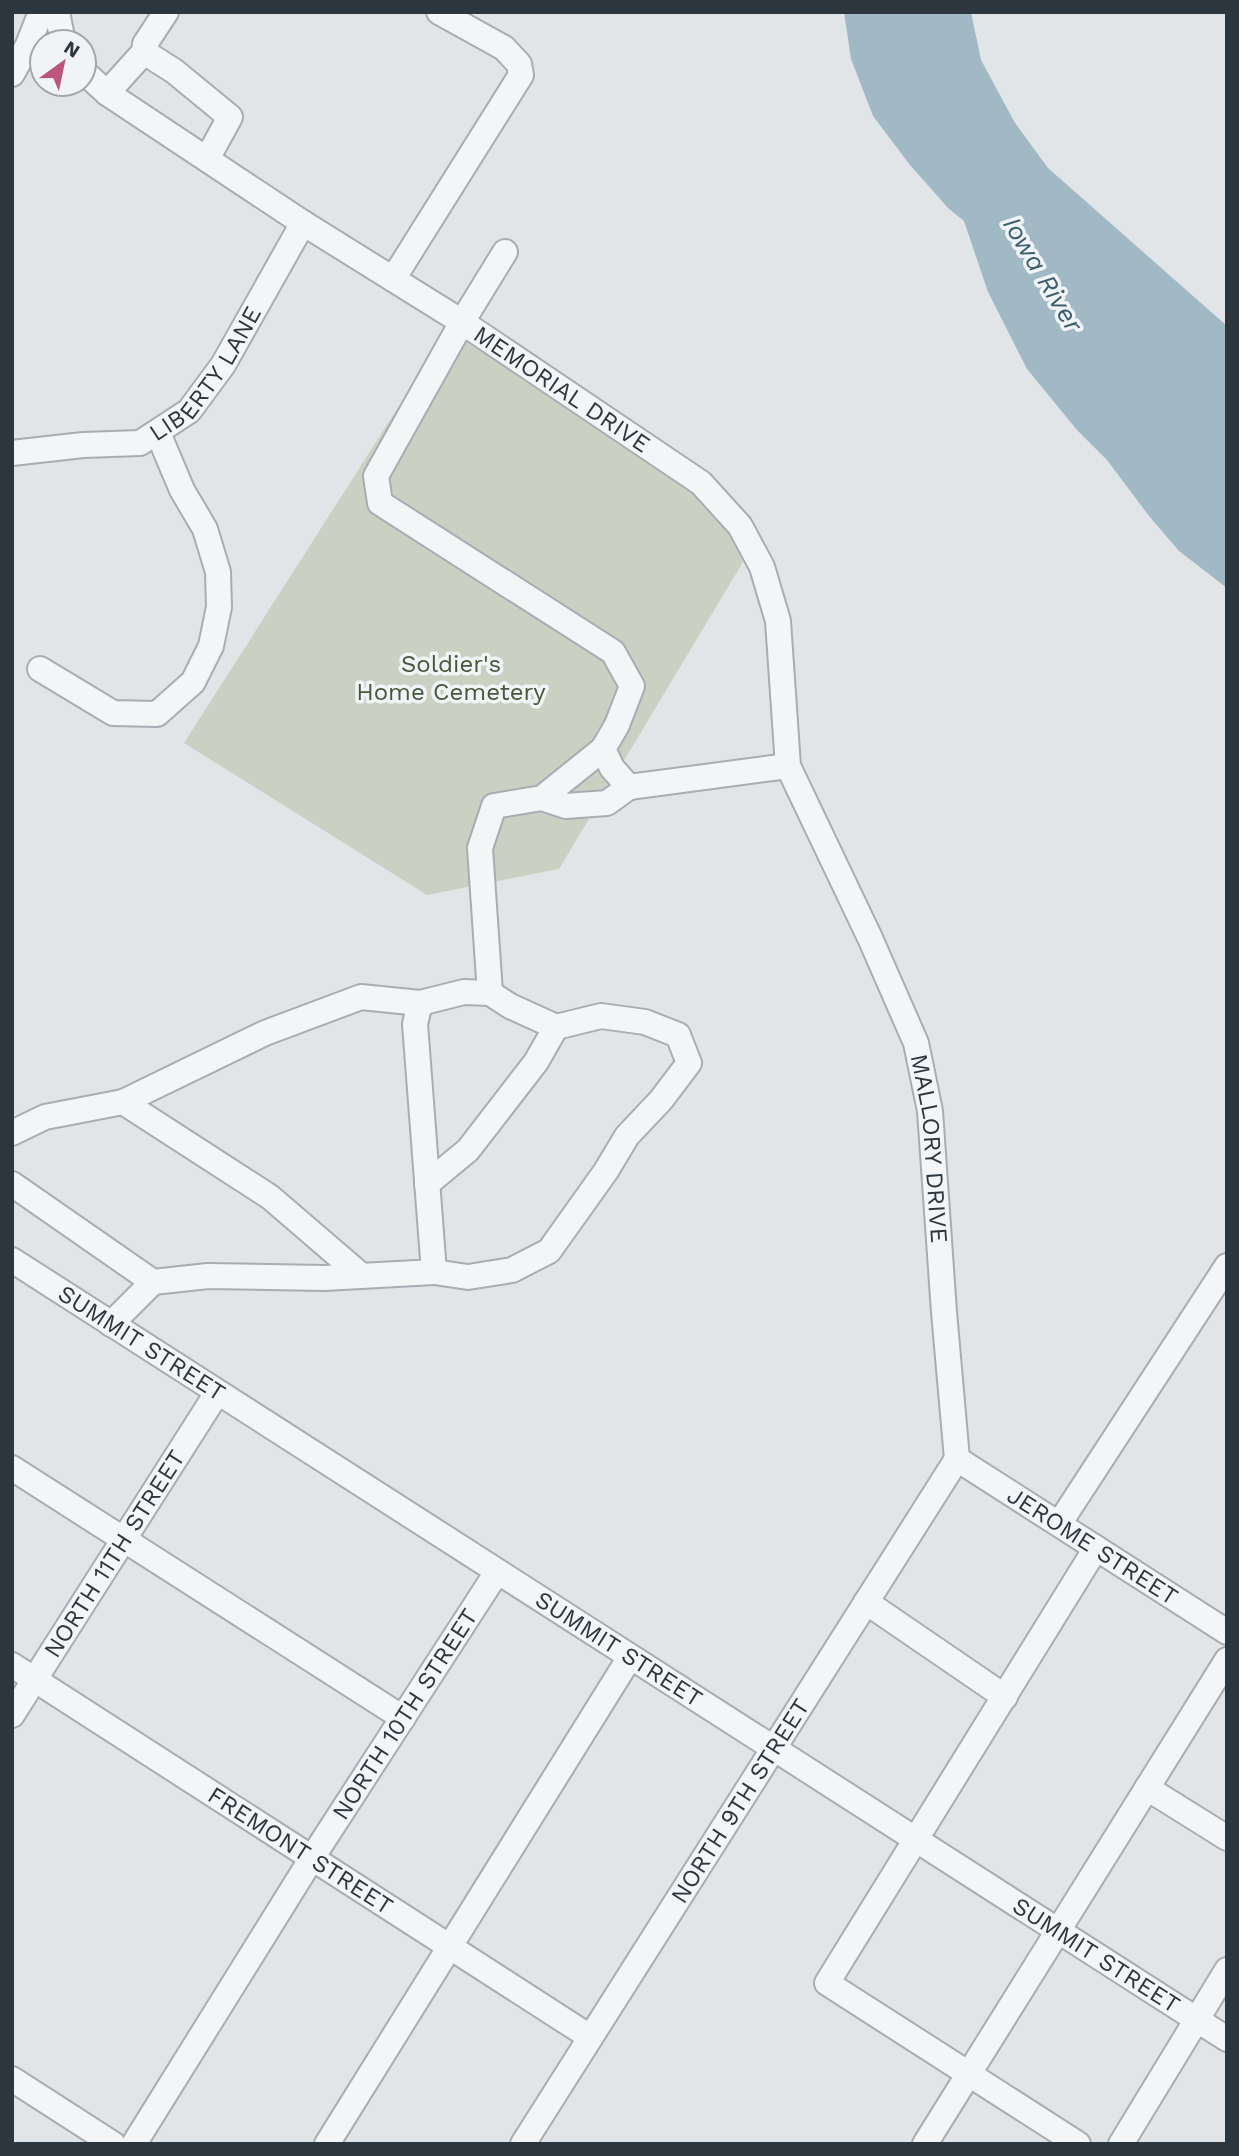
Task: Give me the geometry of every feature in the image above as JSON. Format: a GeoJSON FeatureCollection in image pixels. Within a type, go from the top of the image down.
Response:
{"type":"FeatureCollection","features":[{"type":"Feature","properties":{"kind":"street"},"geometry":{"type":"LineString","coordinates":[[12,74],[28,45],[41,12]]}},
{"type":"Feature","properties":{"kind":"street"},"geometry":{"type":"LineString","coordinates":[[107,93],[144,52],[145,44],[166,12]]}},
{"type":"Feature","properties":{"kind":"street"},"geometry":{"type":"LineString","coordinates":[[393,279],[521,75],[519,64],[504,48],[439,12]]}},
{"type":"Feature","properties":{"kind":"street"},"geometry":{"type":"LineString","coordinates":[[144,52],[185,79],[230,117],[207,159]]}},
{"type":"Feature","properties":{"kind":"street","name":"MEMORIAL DRIVE"},"geometry":{"type":"LineString","coordinates":[[98,85],[303,223],[462,322],[701,483],[740,526],[762,568],[778,621],[788,766],[829,856]]}},
{"type":"Feature","properties":{"kind":"street","name":"LIBERTY LANE"},"geometry":{"type":"LineString","coordinates":[[12,453],[83,445],[140,443],[189,411],[223,365],[303,223]]}},
{"type":"Feature","properties":{"kind":"street"},"geometry":{"type":"LineString","coordinates":[[505,252],[462,322],[376,476],[380,503],[613,652],[632,686],[617,725],[603,748],[542,798]]}},
{"type":"Feature","properties":{"kind":"street"},"geometry":{"type":"LineString","coordinates":[[40,669],[113,713],[157,714],[193,682],[211,646],[219,607],[218,572],[205,529],[182,489],[158,433]]}},
{"type":"Feature","properties":{"kind":"street"},"geometry":{"type":"LineString","coordinates":[[603,748],[612,768],[629,788]]}},
{"type":"Feature","properties":{"kind":"street"},"geometry":{"type":"LineString","coordinates":[[490,993],[480,848],[494,806],[542,798],[566,806],[607,803],[629,788],[788,766]]}},
{"type":"Feature","properties":{"kind":"street","name":"MALLORY DRIVE"},"geometry":{"type":"LineString","coordinates":[[829,856],[870,938],[916,1044],[930,1111],[957,1459]]}},
{"type":"Feature","properties":{"kind":"street"},"geometry":{"type":"LineString","coordinates":[[12,1133],[45,1117],[123,1102],[265,1033],[361,997],[420,1003],[464,992],[490,993],[510,1006],[556,1027],[601,1016],[645,1022],[678,1035],[689,1063],[661,1100],[627,1136],[606,1171],[549,1251],[512,1270],[468,1276],[434,1272],[324,1278],[208,1276],[153,1282],[111,1324]]}},
{"type":"Feature","properties":{"kind":"street"},"geometry":{"type":"LineString","coordinates":[[420,1003],[415,1024],[434,1272]]}},
{"type":"Feature","properties":{"kind":"street"},"geometry":{"type":"LineString","coordinates":[[427,1184],[468,1150],[536,1062],[556,1027]]}},
{"type":"Feature","properties":{"kind":"street"},"geometry":{"type":"LineString","coordinates":[[123,1102],[270,1198],[362,1276]]}},
{"type":"Feature","properties":{"kind":"street"},"geometry":{"type":"LineString","coordinates":[[12,1184],[153,1282]]}},
{"type":"Feature","properties":{"kind":"street","name":"SUMMIT STREET"},"geometry":{"type":"LineString","coordinates":[[12,1260],[1227,2039]]}},
{"type":"Feature","properties":{"kind":"street"},"geometry":{"type":"LineString","coordinates":[[1059,1524],[1227,1266]]}},
{"type":"Feature","properties":{"kind":"street","name":"NORTH 11TH STREET"},"geometry":{"type":"LineString","coordinates":[[12,1715],[217,1393]]}},
{"type":"Feature","properties":{"kind":"street","name":"JEROME STREET"},"geometry":{"type":"LineString","coordinates":[[957,1459],[1227,1632]]}},
{"type":"Feature","properties":{"kind":"street","name":"NORTH 9TH STREET"},"geometry":{"type":"LineString","coordinates":[[523,2144],[957,1459]]}},
{"type":"Feature","properties":{"kind":"street"},"geometry":{"type":"LineString","coordinates":[[12,1468],[403,1718]]}},
{"type":"Feature","properties":{"kind":"street"},"geometry":{"type":"LineString","coordinates":[[1077,2144],[827,1983],[1096,1548]]}},
{"type":"Feature","properties":{"kind":"street","name":"NORTH 10TH STREET"},"geometry":{"type":"LineString","coordinates":[[134,2144],[312,1858],[496,1572]]}},
{"type":"Feature","properties":{"kind":"street"},"geometry":{"type":"LineString","coordinates":[[866,1602],[1005,1697]]}},
{"type":"Feature","properties":{"kind":"street"},"geometry":{"type":"LineString","coordinates":[[327,2144],[630,1657]]}},
{"type":"Feature","properties":{"kind":"street"},"geometry":{"type":"LineString","coordinates":[[925,2144],[1227,1660]]}},
{"type":"Feature","properties":{"kind":"street","name":"FREMONT STREET"},"geometry":{"type":"LineString","coordinates":[[12,1665],[590,2037]]}},
{"type":"Feature","properties":{"kind":"street"},"geometry":{"type":"LineString","coordinates":[[1147,1787],[1227,1838]]}},
{"type":"Feature","properties":{"kind":"street"},"geometry":{"type":"LineString","coordinates":[[1121,2144],[1227,1969]]}},
{"type":"Feature","properties":{"kind":"street"},"geometry":{"type":"LineString","coordinates":[[12,2079],[113,2144]]}},
{"type":"Feature","properties":{"kind":"green space","name":"Soldier's Home Cemetery"},"geometry":{"type":"Polygon","coordinates":[[[450,326],[693,492],[728,530],[743,562],[559,869],[427,895],[184,743],[450,326]]]}},
{"type":"Feature","properties":{"kind":"water","name":"Iowa River"},"geometry":{"type":"Polygon","coordinates":[[[844,12],[971,12],[981,60],[1015,123],[1048,168],[1227,326],[1227,588],[1179,551],[1107,460],[1077,430],[1027,369],[988,292],[964,221],[948,208],[910,165],[873,116],[851,59],[844,12]]]}}]}
